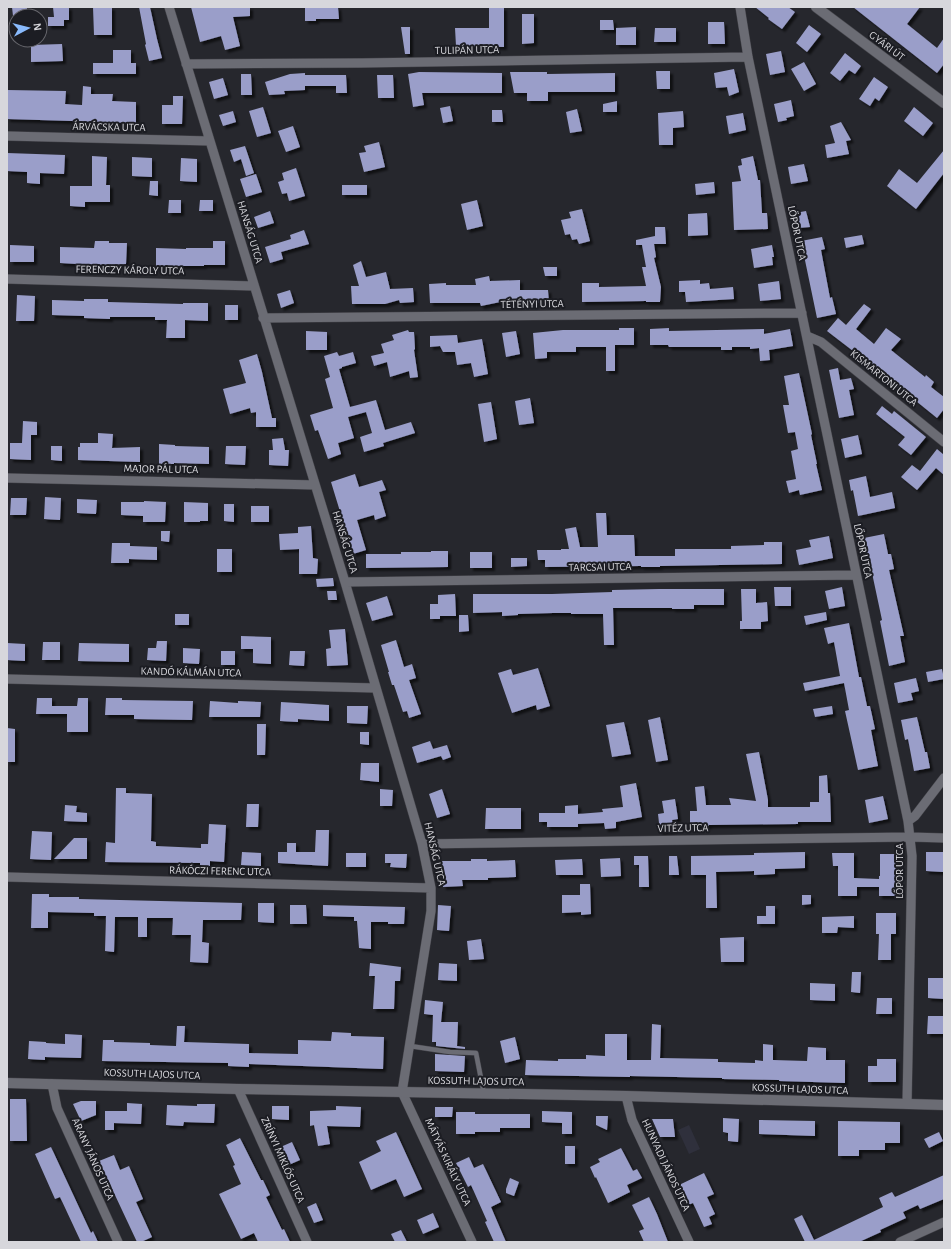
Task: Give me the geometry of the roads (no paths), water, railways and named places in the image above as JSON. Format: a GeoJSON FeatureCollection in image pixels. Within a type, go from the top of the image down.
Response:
{"type":"FeatureCollection","features":[{"type":"Feature","properties":{"kind":"main road","name":"GYÁRI ÚT"},"geometry":{"type":"LineString","coordinates":[[816,7],[944,103]]}},
{"type":"Feature","properties":{"kind":"main road","name":"KOSSUTH LAJOS UTCA"},"geometry":{"type":"LineString","coordinates":[[7,1083],[626,1096],[944,1105]]}},
{"type":"Feature","properties":{"kind":"street","name":"HANSÁG UTCA"},"geometry":{"type":"LineString","coordinates":[[169,7],[253,286],[345,582],[422,844],[431,888],[431,910],[402,1092]]}},
{"type":"Feature","properties":{"kind":"street","name":"LŐPOR UTCA"},"geometry":{"type":"LineString","coordinates":[[740,7],[748,57],[908,821],[912,856],[907,1104]]}},
{"type":"Feature","properties":{"kind":"street","name":"TULIPÁN UTCA"},"geometry":{"type":"LineString","coordinates":[[186,64],[748,57]]}},
{"type":"Feature","properties":{"kind":"street","name":"ÁRVÁCSKA UTCA"},"geometry":{"type":"LineString","coordinates":[[7,136],[210,141]]}},
{"type":"Feature","properties":{"kind":"street","name":"FERENCZY KÁROLY UTCA"},"geometry":{"type":"LineString","coordinates":[[7,279],[253,286]]}},
{"type":"Feature","properties":{"kind":"street","name":"TÉTÉNYI UTCA"},"geometry":{"type":"LineString","coordinates":[[264,318],[802,313]]}},
{"type":"Feature","properties":{"kind":"street","name":"KISMARTONI UTCA"},"geometry":{"type":"LineString","coordinates":[[807,336],[821,342],[944,442]]}},
{"type":"Feature","properties":{"kind":"street","name":"MAJOR PÁL UTCA"},"geometry":{"type":"LineString","coordinates":[[7,478],[315,485]]}},
{"type":"Feature","properties":{"kind":"street","name":"TARCSAI UTCA"},"geometry":{"type":"LineString","coordinates":[[345,582],[856,575]]}},
{"type":"Feature","properties":{"kind":"street","name":"KANDÓ KÁLMÁN UTCA"},"geometry":{"type":"LineString","coordinates":[[7,679],[375,688]]}},
{"type":"Feature","properties":{"kind":"street"},"geometry":{"type":"LineString","coordinates":[[908,821],[915,816],[944,778]]}},
{"type":"Feature","properties":{"kind":"street","name":"VITÉZ UTCA"},"geometry":{"type":"LineString","coordinates":[[422,844],[910,837],[944,838]]}},
{"type":"Feature","properties":{"kind":"street","name":"RÁKÓCZI FERENC UTCA"},"geometry":{"type":"LineString","coordinates":[[7,877],[431,888]]}},
{"type":"Feature","properties":{"kind":"street","name":"ARANY JÁNOS UTCA"},"geometry":{"type":"LineString","coordinates":[[52,1084],[57,1108],[118,1242]]}},
{"type":"Feature","properties":{"kind":"street","name":"ZRÍNYI MIKLÓS UTCA"},"geometry":{"type":"LineString","coordinates":[[238,1089],[307,1242]]}},
{"type":"Feature","properties":{"kind":"street","name":"MÁTYÁS KIRÁLY UTCA"},"geometry":{"type":"LineString","coordinates":[[402,1092],[472,1242]]}},
{"type":"Feature","properties":{"kind":"street","name":"HUNYADI JÁNOS UTCA"},"geometry":{"type":"LineString","coordinates":[[626,1096],[632,1120],[689,1242]]}},
{"type":"Feature","properties":{"kind":"street"},"geometry":{"type":"LineString","coordinates":[[900,1242],[944,1222]]}},
{"type":"Feature","properties":{"kind":"lane"},"geometry":{"type":"LineString","coordinates":[[410,1046],[450,1052],[476,1053],[484,1094]]}}]}
